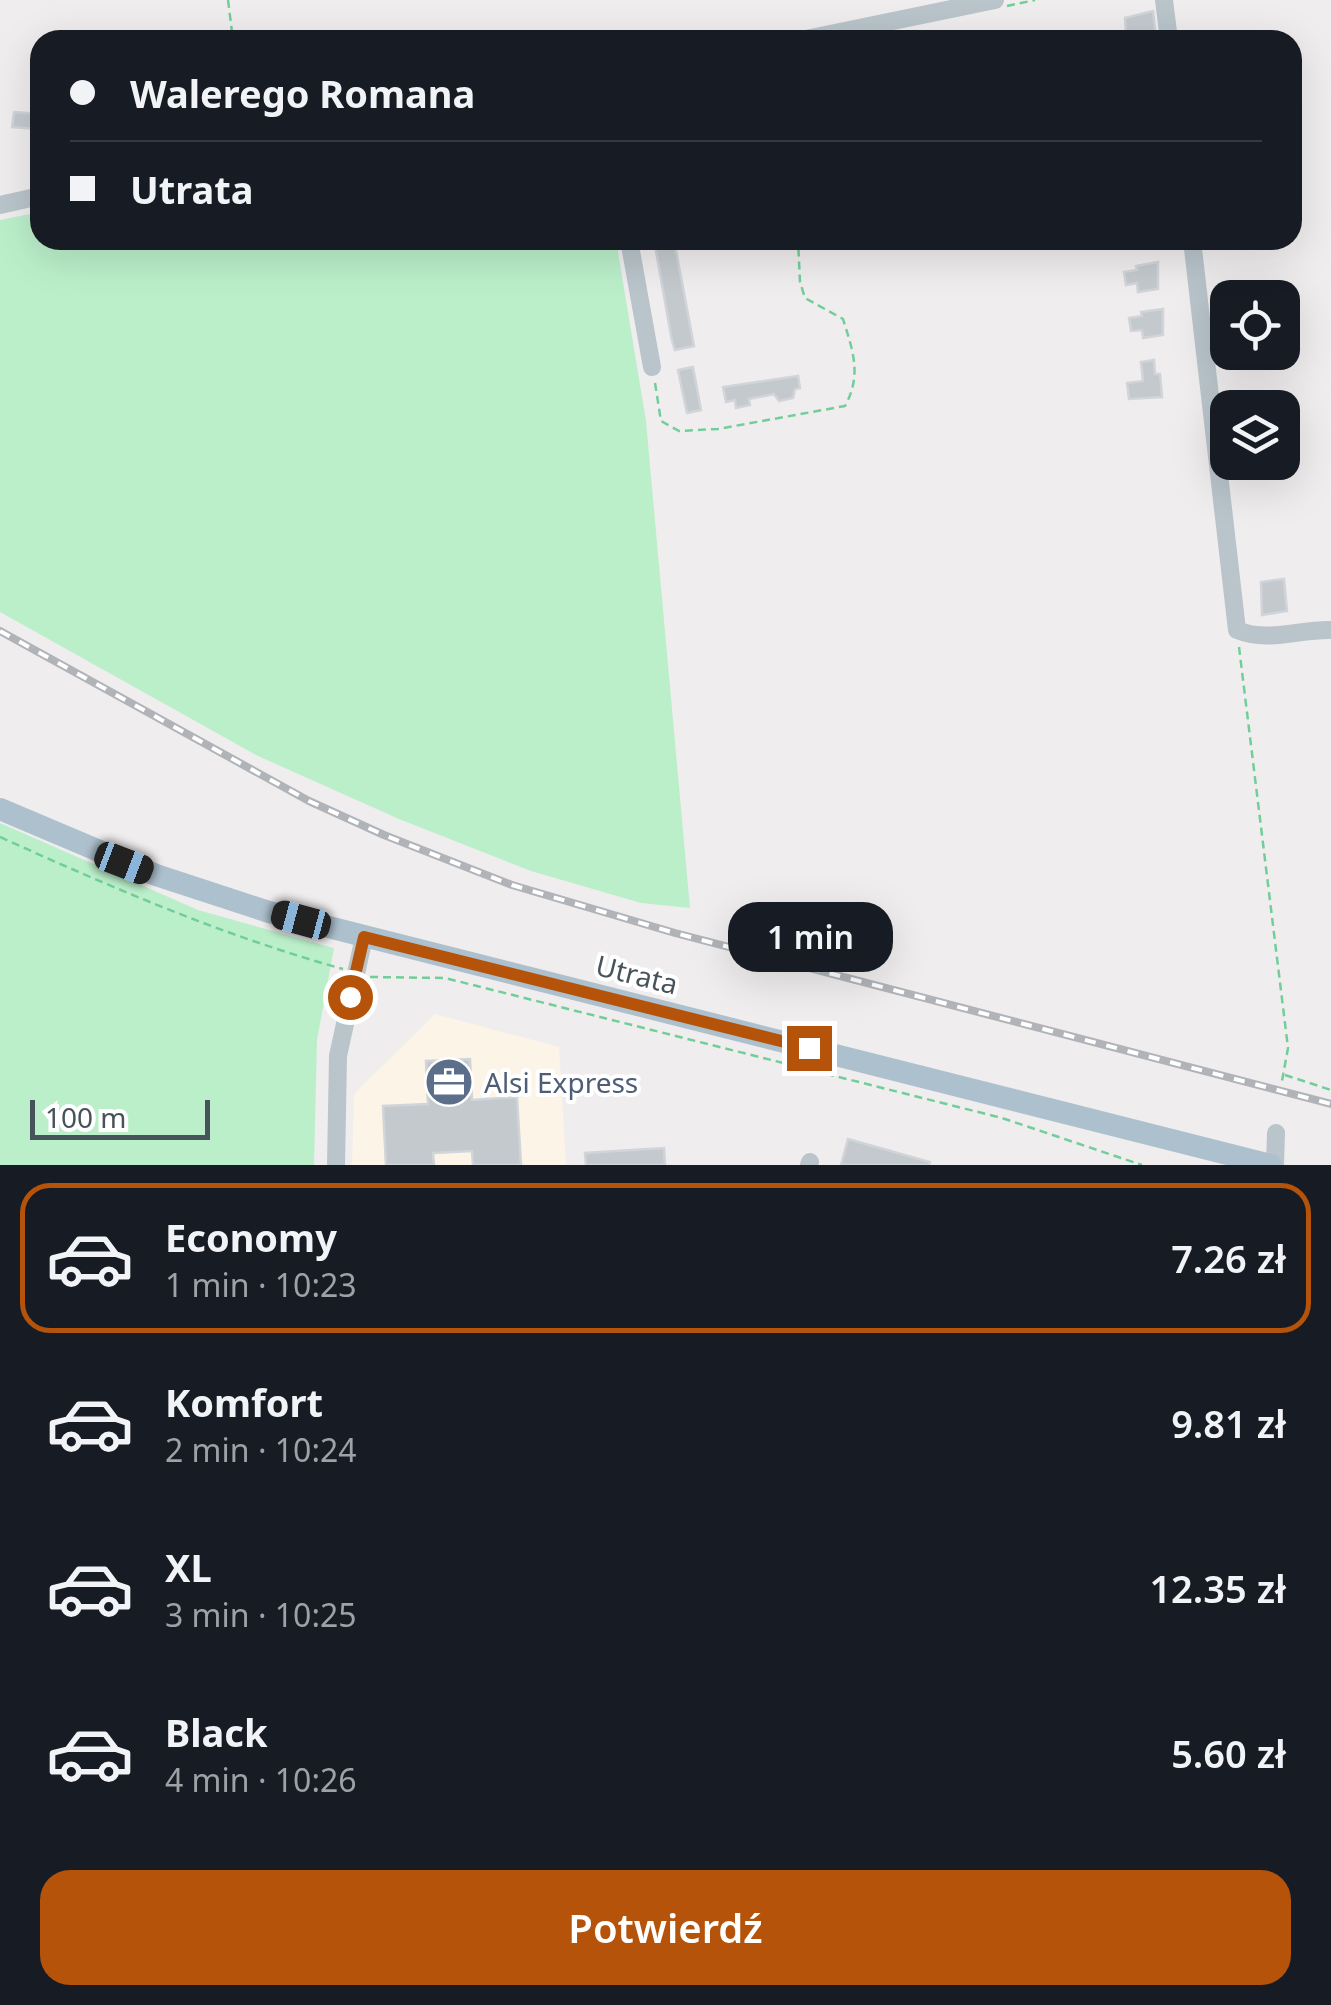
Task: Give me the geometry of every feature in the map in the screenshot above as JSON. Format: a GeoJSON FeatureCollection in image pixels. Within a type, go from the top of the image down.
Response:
{"type":"FeatureCollection","features":[{"type":"Feature","properties":{"kind":"main road","name":"Utrata"},"geometry":{"type":"LineString","coordinates":[[0,809],[124,863],[193,888],[364,937],[1273,1165]]}},
{"type":"Feature","properties":{"kind":"street"},"geometry":{"type":"LineString","coordinates":[[850,30],[995,0]]}},
{"type":"Feature","properties":{"kind":"street"},"geometry":{"type":"LineString","coordinates":[[1164,0],[1168,30]]}},
{"type":"Feature","properties":{"kind":"street"},"geometry":{"type":"LineString","coordinates":[[0,205],[30,198]]}},
{"type":"Feature","properties":{"kind":"street"},"geometry":{"type":"LineString","coordinates":[[631,250],[652,367]]}},
{"type":"Feature","properties":{"kind":"street"},"geometry":{"type":"LineString","coordinates":[[1193,250],[1237,630],[1256,638],[1309,628],[1331,630]]}},
{"type":"Feature","properties":{"kind":"street"},"geometry":{"type":"LineString","coordinates":[[336,1165],[338,1056],[364,937]]}},
{"type":"Feature","properties":{"kind":"street"},"geometry":{"type":"LineString","coordinates":[[1273,1165],[1276,1133]]}},
{"type":"Feature","properties":{"kind":"path"},"geometry":{"type":"LineString","coordinates":[[228,0],[232,30]]}},
{"type":"Feature","properties":{"kind":"path"},"geometry":{"type":"LineString","coordinates":[[652,367],[661,421],[680,431],[845,406],[856,386],[852,349],[843,319],[805,298],[798,250]]}},
{"type":"Feature","properties":{"kind":"path"},"geometry":{"type":"LineString","coordinates":[[1237,630],[1288,1048],[1282,1082]]}},
{"type":"Feature","properties":{"kind":"path"},"geometry":{"type":"LineString","coordinates":[[0,837],[192,921],[267,948],[370,976],[446,978],[1002,1118],[1142,1165]]}},
{"type":"Feature","properties":{"kind":"path"},"geometry":{"type":"LineString","coordinates":[[1282,1075],[1331,1090]]}},
{"type":"Feature","properties":{"kind":"shaded area"},"geometry":{"type":"Polygon","coordinates":[[[435,1014],[559,1047],[566,1165],[352,1165],[354,1094],[435,1014]]]}},
{"type":"Feature","properties":{"kind":"green space"},"geometry":{"type":"Polygon","coordinates":[[[30,214],[30,250],[618,250],[646,421],[690,908],[641,903],[531,871],[399,819],[258,756],[0,612],[0,220],[30,214]]]}},
{"type":"Feature","properties":{"kind":"green space"},"geometry":{"type":"Polygon","coordinates":[[[0,823],[198,910],[334,948],[317,1040],[314,1165],[0,1165],[0,823]]]}},
{"type":"Feature","properties":{"kind":"building"},"geometry":{"type":"Polygon","coordinates":[[[1153,11],[1155,30],[1126,30],[1125,18],[1153,11]]]}},
{"type":"Feature","properties":{"kind":"building"},"geometry":{"type":"Polygon","coordinates":[[[14,112],[30,113],[30,128],[12,127],[14,112]]]}},
{"type":"Feature","properties":{"kind":"building"},"geometry":{"type":"Polygon","coordinates":[[[656,250],[676,250],[694,346],[675,350],[656,250]]]}},
{"type":"Feature","properties":{"kind":"building"},"geometry":{"type":"Polygon","coordinates":[[[1158,262],[1158,289],[1138,292],[1137,283],[1126,285],[1124,272],[1158,262]]]}},
{"type":"Feature","properties":{"kind":"building"},"geometry":{"type":"Polygon","coordinates":[[[1163,309],[1163,335],[1143,338],[1142,330],[1131,331],[1129,318],[1163,309]]]}},
{"type":"Feature","properties":{"kind":"building"},"geometry":{"type":"Polygon","coordinates":[[[1154,360],[1162,397],[1129,399],[1127,383],[1143,381],[1141,362],[1154,360]]]}},
{"type":"Feature","properties":{"kind":"building"},"geometry":{"type":"Polygon","coordinates":[[[693,367],[701,410],[687,413],[678,370],[693,367]]]}},
{"type":"Feature","properties":{"kind":"building"},"geometry":{"type":"Polygon","coordinates":[[[798,376],[800,388],[795,389],[793,398],[779,401],[774,394],[749,399],[750,405],[736,408],[735,400],[726,402],[723,387],[798,376]]]}},
{"type":"Feature","properties":{"kind":"building"},"geometry":{"type":"Polygon","coordinates":[[[1284,579],[1287,611],[1262,615],[1261,582],[1284,579]]]}},
{"type":"Feature","properties":{"kind":"building"},"geometry":{"type":"Polygon","coordinates":[[[470,1059],[472,1100],[517,1097],[521,1165],[473,1165],[472,1151],[433,1153],[434,1165],[386,1165],[383,1106],[428,1104],[426,1061],[470,1059]]]}},
{"type":"Feature","properties":{"kind":"building"},"geometry":{"type":"Polygon","coordinates":[[[848,1139],[930,1162],[841,1165],[848,1139]]]}},
{"type":"Feature","properties":{"kind":"building"},"geometry":{"type":"Polygon","coordinates":[[[664,1148],[665,1165],[586,1165],[585,1153],[664,1148]]]}},
{"type":"Feature","properties":{"kind":"railway"},"geometry":{"type":"LineString","coordinates":[[0,631],[309,801],[512,885],[675,933],[1331,1104]]}},
{"type":"Feature","properties":{"kind":"place","name":"Alsi Express"},"geometry":{"type":"Point","coordinates":[449,1082]}},
{"type":"Feature","properties":{"kind":"route"},"geometry":{"type":"LineString","coordinates":[[350,997],[364,937],[809,1048]]}}]}
